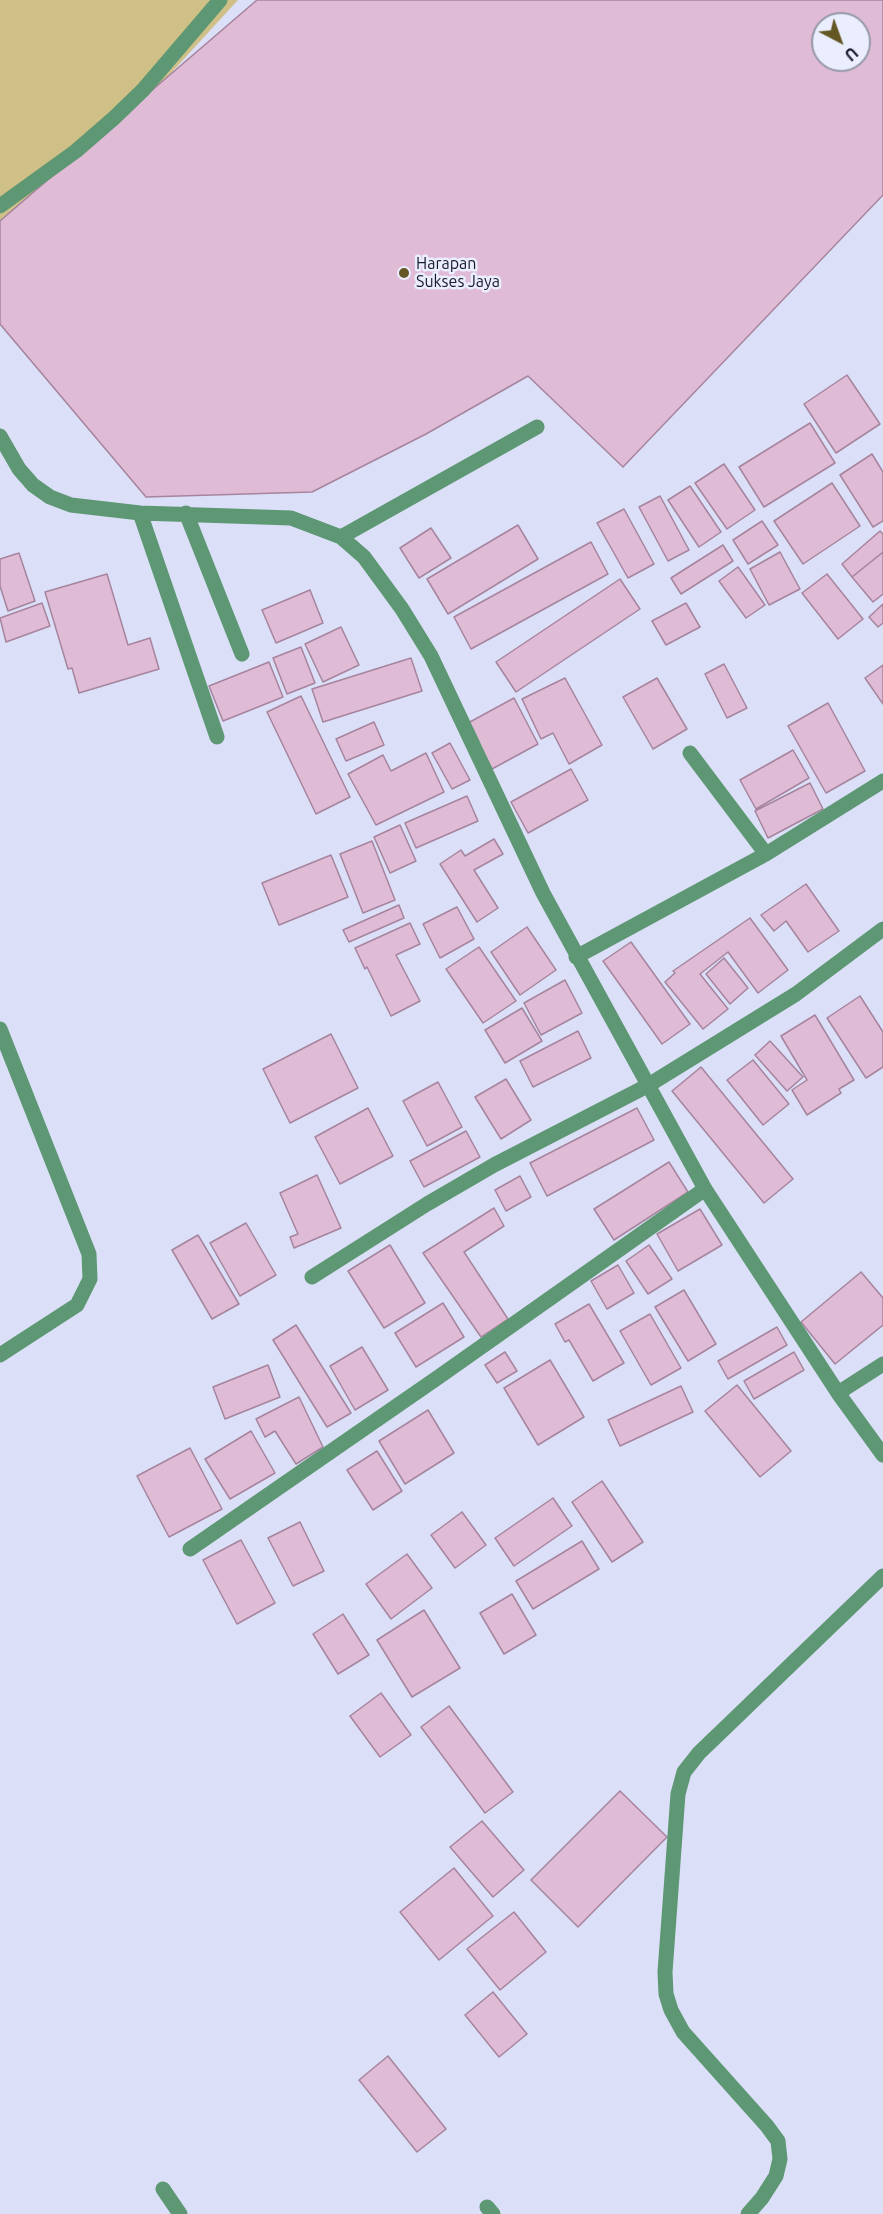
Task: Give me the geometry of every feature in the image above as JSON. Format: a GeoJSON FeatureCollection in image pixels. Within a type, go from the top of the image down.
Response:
{"type":"FeatureCollection","features":[{"type":"Feature","properties":{"kind":"street"},"geometry":{"type":"LineString","coordinates":[[0,206],[76,151],[114,118],[142,90],[220,0]]}},
{"type":"Feature","properties":{"kind":"street"},"geometry":{"type":"LineString","coordinates":[[341,537],[537,427]]}},
{"type":"Feature","properties":{"kind":"street"},"geometry":{"type":"LineString","coordinates":[[0,436],[19,469],[33,484],[50,497],[71,505],[140,513],[291,518],[341,537],[364,557],[402,609],[431,656],[543,893],[705,1189],[838,1393],[883,1455]]}},
{"type":"Feature","properties":{"kind":"street"},"geometry":{"type":"LineString","coordinates":[[140,513],[217,737]]}},
{"type":"Feature","properties":{"kind":"street"},"geometry":{"type":"LineString","coordinates":[[186,513],[242,654]]}},
{"type":"Feature","properties":{"kind":"street"},"geometry":{"type":"LineString","coordinates":[[690,753],[766,854]]}},
{"type":"Feature","properties":{"kind":"street"},"geometry":{"type":"LineString","coordinates":[[576,957],[766,854],[883,781]]}},
{"type":"Feature","properties":{"kind":"street"},"geometry":{"type":"LineString","coordinates":[[312,1277],[427,1204],[494,1165],[647,1086],[796,994],[883,929]]}},
{"type":"Feature","properties":{"kind":"street"},"geometry":{"type":"LineString","coordinates":[[0,1029],[89,1254],[90,1279],[77,1305],[0,1355]]}},
{"type":"Feature","properties":{"kind":"street"},"geometry":{"type":"LineString","coordinates":[[190,1548],[469,1357],[705,1189]]}},
{"type":"Feature","properties":{"kind":"street"},"geometry":{"type":"LineString","coordinates":[[838,1393],[883,1364]]}},
{"type":"Feature","properties":{"kind":"street"},"geometry":{"type":"LineString","coordinates":[[748,2214],[776,2176],[780,2159],[777,2141],[767,2126],[683,2032],[671,2010],[666,1994],[665,1972],[678,1794],[684,1772],[699,1753],[883,1576]]}},
{"type":"Feature","properties":{"kind":"street"},"geometry":{"type":"LineString","coordinates":[[163,2189],[180,2214]]}},
{"type":"Feature","properties":{"kind":"shaded area"},"geometry":{"type":"Polygon","coordinates":[[[0,0],[238,0],[149,97],[0,224],[0,0]]]}},
{"type":"Feature","properties":{"kind":"building","name":"Harapan Sukses Jaya"},"geometry":{"type":"Polygon","coordinates":[[[257,0],[883,0],[883,195],[623,467],[528,376],[426,434],[312,492],[146,497],[0,324],[0,221],[257,0]]]}},
{"type":"Feature","properties":{"kind":"building"},"geometry":{"type":"Polygon","coordinates":[[[847,375],[880,424],[836,453],[804,404],[847,375]]]}},
{"type":"Feature","properties":{"kind":"building"},"geometry":{"type":"Polygon","coordinates":[[[810,423],[835,463],[764,507],[739,467],[810,423]]]}},
{"type":"Feature","properties":{"kind":"building"},"geometry":{"type":"Polygon","coordinates":[[[872,454],[883,472],[883,521],[873,527],[840,475],[872,454]]]}},
{"type":"Feature","properties":{"kind":"building"},"geometry":{"type":"Polygon","coordinates":[[[724,464],[755,510],[727,529],[695,483],[724,464]]]}},
{"type":"Feature","properties":{"kind":"building"},"geometry":{"type":"Polygon","coordinates":[[[832,483],[860,526],[803,564],[774,521],[832,483]]]}},
{"type":"Feature","properties":{"kind":"building"},"geometry":{"type":"Polygon","coordinates":[[[690,486],[721,532],[699,547],[668,500],[690,486]]]}},
{"type":"Feature","properties":{"kind":"building"},"geometry":{"type":"Polygon","coordinates":[[[660,496],[689,550],[668,561],[639,507],[660,496]]]}},
{"type":"Feature","properties":{"kind":"building"},"geometry":{"type":"Polygon","coordinates":[[[624,509],[654,564],[628,578],[597,523],[624,509]]]}},
{"type":"Feature","properties":{"kind":"building"},"geometry":{"type":"Polygon","coordinates":[[[762,521],[778,545],[748,564],[733,540],[762,521]]]}},
{"type":"Feature","properties":{"kind":"building"},"geometry":{"type":"Polygon","coordinates":[[[518,525],[538,559],[448,614],[427,579],[518,525]]]}},
{"type":"Feature","properties":{"kind":"building"},"geometry":{"type":"Polygon","coordinates":[[[431,528],[451,558],[419,578],[400,548],[431,528]]]}},
{"type":"Feature","properties":{"kind":"building"},"geometry":{"type":"Polygon","coordinates":[[[880,531],[883,534],[883,552],[852,577],[842,564],[880,531]]]}},
{"type":"Feature","properties":{"kind":"building"},"geometry":{"type":"Polygon","coordinates":[[[591,542],[608,574],[471,649],[454,617],[591,542]]]}},
{"type":"Feature","properties":{"kind":"building"},"geometry":{"type":"Polygon","coordinates":[[[723,545],[733,561],[681,594],[671,578],[723,545]]]}},
{"type":"Feature","properties":{"kind":"building"},"geometry":{"type":"Polygon","coordinates":[[[780,552],[800,589],[769,605],[750,569],[780,552]]]}},
{"type":"Feature","properties":{"kind":"building"},"geometry":{"type":"Polygon","coordinates":[[[883,552],[883,594],[873,602],[852,577],[883,552]]]}},
{"type":"Feature","properties":{"kind":"building"},"geometry":{"type":"Polygon","coordinates":[[[19,553],[35,601],[8,611],[0,586],[0,559],[19,553]]]}},
{"type":"Feature","properties":{"kind":"building"},"geometry":{"type":"Polygon","coordinates":[[[738,567],[765,605],[746,618],[719,581],[738,567]]]}},
{"type":"Feature","properties":{"kind":"building"},"geometry":{"type":"Polygon","coordinates":[[[107,574],[128,645],[150,638],[159,669],[79,693],[72,668],[68,669],[45,592],[107,574]]]}},
{"type":"Feature","properties":{"kind":"building"},"geometry":{"type":"Polygon","coordinates":[[[827,574],[863,619],[838,639],[802,593],[827,574]]]}},
{"type":"Feature","properties":{"kind":"building"},"geometry":{"type":"Polygon","coordinates":[[[620,579],[640,609],[516,692],[496,662],[620,579]]]}},
{"type":"Feature","properties":{"kind":"building"},"geometry":{"type":"Polygon","coordinates":[[[310,590],[323,623],[276,643],[262,610],[310,590]]]}},
{"type":"Feature","properties":{"kind":"building"},"geometry":{"type":"Polygon","coordinates":[[[42,603],[50,626],[6,642],[0,618],[42,603]]]}},
{"type":"Feature","properties":{"kind":"building"},"geometry":{"type":"Polygon","coordinates":[[[686,603],[700,627],[666,645],[652,621],[686,603]]]}},
{"type":"Feature","properties":{"kind":"building"},"geometry":{"type":"Polygon","coordinates":[[[883,604],[883,623],[878,627],[869,617],[883,604]]]}},
{"type":"Feature","properties":{"kind":"building"},"geometry":{"type":"Polygon","coordinates":[[[341,627],[359,665],[323,682],[305,644],[341,627]]]}},
{"type":"Feature","properties":{"kind":"building"},"geometry":{"type":"Polygon","coordinates":[[[301,647],[315,683],[287,694],[273,658],[301,647]]]}},
{"type":"Feature","properties":{"kind":"building"},"geometry":{"type":"Polygon","coordinates":[[[411,658],[422,691],[323,722],[312,689],[411,658]]]}},
{"type":"Feature","properties":{"kind":"building"},"geometry":{"type":"Polygon","coordinates":[[[269,662],[283,697],[223,721],[209,686],[269,662]]]}},
{"type":"Feature","properties":{"kind":"building"},"geometry":{"type":"Polygon","coordinates":[[[724,664],[747,708],[727,718],[705,674],[724,664]]]}},
{"type":"Feature","properties":{"kind":"building"},"geometry":{"type":"Polygon","coordinates":[[[883,665],[883,704],[865,678],[883,665]]]}},
{"type":"Feature","properties":{"kind":"building"},"geometry":{"type":"Polygon","coordinates":[[[565,678],[602,745],[569,764],[553,733],[541,739],[522,699],[565,678]]]}},
{"type":"Feature","properties":{"kind":"building"},"geometry":{"type":"Polygon","coordinates":[[[657,678],[687,729],[653,749],[623,697],[657,678]]]}},
{"type":"Feature","properties":{"kind":"building"},"geometry":{"type":"Polygon","coordinates":[[[301,696],[350,797],[316,814],[267,712],[301,696]]]}},
{"type":"Feature","properties":{"kind":"building"},"geometry":{"type":"Polygon","coordinates":[[[514,698],[538,744],[492,769],[468,723],[514,698]]]}},
{"type":"Feature","properties":{"kind":"building"},"geometry":{"type":"Polygon","coordinates":[[[828,703],[865,771],[826,793],[788,726],[828,703]]]}},
{"type":"Feature","properties":{"kind":"building"},"geometry":{"type":"Polygon","coordinates":[[[374,722],[384,745],[346,761],[336,739],[374,722]]]}},
{"type":"Feature","properties":{"kind":"building"},"geometry":{"type":"Polygon","coordinates":[[[450,743],[470,780],[452,789],[432,753],[450,743]]]}},
{"type":"Feature","properties":{"kind":"building"},"geometry":{"type":"Polygon","coordinates":[[[793,750],[809,778],[756,809],[740,780],[793,750]]]}},
{"type":"Feature","properties":{"kind":"building"},"geometry":{"type":"Polygon","coordinates":[[[426,753],[444,792],[376,825],[348,774],[383,755],[391,771],[426,753]]]}},
{"type":"Feature","properties":{"kind":"building"},"geometry":{"type":"Polygon","coordinates":[[[571,769],[588,800],[528,833],[511,802],[571,769]]]}},
{"type":"Feature","properties":{"kind":"building"},"geometry":{"type":"Polygon","coordinates":[[[810,783],[823,809],[768,838],[755,811],[810,783]]]}},
{"type":"Feature","properties":{"kind":"building"},"geometry":{"type":"Polygon","coordinates":[[[467,796],[478,821],[416,848],[405,823],[467,796]]]}},
{"type":"Feature","properties":{"kind":"building"},"geometry":{"type":"Polygon","coordinates":[[[400,825],[416,861],[390,873],[374,837],[400,825]]]}},
{"type":"Feature","properties":{"kind":"building"},"geometry":{"type":"Polygon","coordinates":[[[494,839],[503,854],[474,870],[498,908],[477,922],[440,864],[461,850],[465,856],[494,839]]]}},
{"type":"Feature","properties":{"kind":"building"},"geometry":{"type":"Polygon","coordinates":[[[372,841],[395,900],[363,913],[340,854],[372,841]]]}},
{"type":"Feature","properties":{"kind":"building"},"geometry":{"type":"Polygon","coordinates":[[[331,855],[348,897],[279,925],[262,883],[331,855]]]}},
{"type":"Feature","properties":{"kind":"building"},"geometry":{"type":"Polygon","coordinates":[[[806,884],[839,931],[808,952],[786,921],[774,931],[761,915],[806,884]]]}},
{"type":"Feature","properties":{"kind":"building"},"geometry":{"type":"Polygon","coordinates":[[[399,905],[404,918],[349,942],[343,930],[399,905]]]}},
{"type":"Feature","properties":{"kind":"building"},"geometry":{"type":"Polygon","coordinates":[[[457,907],[474,939],[440,958],[423,924],[457,907]]]}},
{"type":"Feature","properties":{"kind":"building"},"geometry":{"type":"Polygon","coordinates":[[[750,918],[788,970],[758,993],[728,952],[700,974],[728,1009],[703,1029],[665,982],[675,973],[673,971],[750,918]]]}},
{"type":"Feature","properties":{"kind":"building"},"geometry":{"type":"Polygon","coordinates":[[[410,923],[420,944],[396,955],[420,1001],[391,1016],[355,948],[410,923]]]}},
{"type":"Feature","properties":{"kind":"building"},"geometry":{"type":"Polygon","coordinates":[[[527,927],[556,970],[520,995],[491,952],[527,927]]]}},
{"type":"Feature","properties":{"kind":"building"},"geometry":{"type":"Polygon","coordinates":[[[631,942],[690,1024],[662,1044],[603,961],[631,942]]]}},
{"type":"Feature","properties":{"kind":"building"},"geometry":{"type":"Polygon","coordinates":[[[479,947],[516,1001],[483,1023],[446,969],[479,947]]]}},
{"type":"Feature","properties":{"kind":"building"},"geometry":{"type":"Polygon","coordinates":[[[724,958],[748,988],[730,1004],[706,974],[724,958]]]}},
{"type":"Feature","properties":{"kind":"building"},"geometry":{"type":"Polygon","coordinates":[[[565,980],[582,1013],[541,1035],[524,1003],[565,980]]]}},
{"type":"Feature","properties":{"kind":"building"},"geometry":{"type":"Polygon","coordinates":[[[860,996],[883,1032],[883,1067],[866,1078],[827,1018],[860,996]]]}},
{"type":"Feature","properties":{"kind":"building"},"geometry":{"type":"Polygon","coordinates":[[[522,1008],[542,1041],[505,1063],[485,1030],[522,1008]]]}},
{"type":"Feature","properties":{"kind":"building"},"geometry":{"type":"Polygon","coordinates":[[[815,1015],[854,1080],[839,1089],[841,1093],[807,1115],[792,1090],[807,1080],[781,1036],[815,1015]]]}},
{"type":"Feature","properties":{"kind":"building"},"geometry":{"type":"Polygon","coordinates":[[[578,1031],[591,1058],[533,1087],[520,1061],[578,1031]]]}},
{"type":"Feature","properties":{"kind":"building"},"geometry":{"type":"Polygon","coordinates":[[[331,1034],[358,1088],[290,1123],[263,1069],[331,1034]]]}},
{"type":"Feature","properties":{"kind":"building"},"geometry":{"type":"Polygon","coordinates":[[[770,1041],[803,1077],[787,1091],[755,1055],[770,1041]]]}},
{"type":"Feature","properties":{"kind":"building"},"geometry":{"type":"Polygon","coordinates":[[[753,1060],[789,1104],[763,1125],[727,1080],[753,1060]]]}},
{"type":"Feature","properties":{"kind":"building"},"geometry":{"type":"Polygon","coordinates":[[[701,1067],[793,1179],[764,1203],[672,1091],[701,1067]]]}},
{"type":"Feature","properties":{"kind":"building"},"geometry":{"type":"Polygon","coordinates":[[[506,1079],[531,1120],[501,1139],[475,1097],[506,1079]]]}},
{"type":"Feature","properties":{"kind":"building"},"geometry":{"type":"Polygon","coordinates":[[[438,1082],[462,1127],[427,1146],[403,1101],[438,1082]]]}},
{"type":"Feature","properties":{"kind":"building"},"geometry":{"type":"Polygon","coordinates":[[[368,1108],[393,1156],[340,1184],[315,1137],[368,1108]]]}},
{"type":"Feature","properties":{"kind":"building"},"geometry":{"type":"Polygon","coordinates":[[[637,1108],[654,1140],[547,1196],[530,1163],[637,1108]]]}},
{"type":"Feature","properties":{"kind":"building"},"geometry":{"type":"Polygon","coordinates":[[[466,1131],[480,1157],[424,1187],[410,1161],[466,1131]]]}},
{"type":"Feature","properties":{"kind":"building"},"geometry":{"type":"Polygon","coordinates":[[[669,1162],[688,1192],[614,1240],[594,1209],[669,1162]]]}},
{"type":"Feature","properties":{"kind":"building"},"geometry":{"type":"Polygon","coordinates":[[[317,1175],[341,1228],[294,1248],[290,1237],[298,1234],[280,1193],[317,1175]]]}},
{"type":"Feature","properties":{"kind":"building"},"geometry":{"type":"Polygon","coordinates":[[[520,1176],[531,1197],[506,1211],[495,1190],[520,1176]]]}},
{"type":"Feature","properties":{"kind":"building"},"geometry":{"type":"Polygon","coordinates":[[[494,1208],[504,1226],[464,1252],[508,1319],[481,1337],[423,1253],[494,1208]]]}},
{"type":"Feature","properties":{"kind":"building"},"geometry":{"type":"Polygon","coordinates":[[[700,1209],[722,1245],[678,1271],[657,1234],[700,1209]]]}},
{"type":"Feature","properties":{"kind":"building"},"geometry":{"type":"Polygon","coordinates":[[[246,1223],[276,1275],[240,1296],[210,1243],[246,1223]]]}},
{"type":"Feature","properties":{"kind":"building"},"geometry":{"type":"Polygon","coordinates":[[[198,1235],[239,1304],[212,1319],[172,1250],[198,1235]]]}},
{"type":"Feature","properties":{"kind":"building"},"geometry":{"type":"Polygon","coordinates":[[[390,1245],[425,1303],[384,1328],[348,1271],[390,1245]]]}},
{"type":"Feature","properties":{"kind":"building"},"geometry":{"type":"Polygon","coordinates":[[[649,1245],[672,1279],[648,1294],[626,1261],[649,1245]]]}},
{"type":"Feature","properties":{"kind":"building"},"geometry":{"type":"Polygon","coordinates":[[[618,1265],[634,1293],[607,1309],[591,1281],[618,1265]]]}},
{"type":"Feature","properties":{"kind":"building"},"geometry":{"type":"Polygon","coordinates":[[[861,1272],[883,1298],[883,1325],[835,1364],[801,1322],[861,1272]]]}},
{"type":"Feature","properties":{"kind":"building"},"geometry":{"type":"Polygon","coordinates":[[[684,1290],[716,1344],[688,1361],[655,1307],[684,1290]]]}},
{"type":"Feature","properties":{"kind":"building"},"geometry":{"type":"Polygon","coordinates":[[[443,1303],[464,1337],[416,1367],[395,1333],[443,1303]]]}},
{"type":"Feature","properties":{"kind":"building"},"geometry":{"type":"Polygon","coordinates":[[[589,1304],[624,1363],[593,1381],[569,1340],[565,1342],[555,1324],[589,1304]]]}},
{"type":"Feature","properties":{"kind":"building"},"geometry":{"type":"Polygon","coordinates":[[[650,1314],[681,1368],[651,1385],[620,1331],[650,1314]]]}},
{"type":"Feature","properties":{"kind":"building"},"geometry":{"type":"Polygon","coordinates":[[[296,1325],[351,1413],[327,1427],[273,1340],[296,1325]]]}},
{"type":"Feature","properties":{"kind":"building"},"geometry":{"type":"Polygon","coordinates":[[[777,1327],[787,1345],[728,1379],[718,1361],[777,1327]]]}},
{"type":"Feature","properties":{"kind":"building"},"geometry":{"type":"Polygon","coordinates":[[[362,1347],[388,1390],[355,1410],[330,1366],[362,1347]]]}},
{"type":"Feature","properties":{"kind":"building"},"geometry":{"type":"Polygon","coordinates":[[[505,1352],[517,1371],[497,1383],[485,1365],[505,1352]]]}},
{"type":"Feature","properties":{"kind":"building"},"geometry":{"type":"Polygon","coordinates":[[[794,1352],[804,1370],[754,1399],[744,1381],[794,1352]]]}},
{"type":"Feature","properties":{"kind":"building"},"geometry":{"type":"Polygon","coordinates":[[[550,1360],[584,1417],[538,1445],[504,1388],[550,1360]]]}},
{"type":"Feature","properties":{"kind":"building"},"geometry":{"type":"Polygon","coordinates":[[[268,1365],[280,1397],[225,1419],[213,1387],[268,1365]]]}},
{"type":"Feature","properties":{"kind":"building"},"geometry":{"type":"Polygon","coordinates":[[[737,1385],[791,1451],[760,1477],[705,1411],[737,1385]]]}},
{"type":"Feature","properties":{"kind":"building"},"geometry":{"type":"Polygon","coordinates":[[[681,1386],[693,1412],[620,1446],[608,1420],[681,1386]]]}},
{"type":"Feature","properties":{"kind":"building"},"geometry":{"type":"Polygon","coordinates":[[[299,1397],[323,1447],[296,1464],[275,1431],[265,1437],[256,1419],[299,1397]]]}},
{"type":"Feature","properties":{"kind":"building"},"geometry":{"type":"Polygon","coordinates":[[[428,1410],[454,1453],[405,1484],[379,1441],[428,1410]]]}},
{"type":"Feature","properties":{"kind":"building"},"geometry":{"type":"Polygon","coordinates":[[[251,1431],[275,1473],[230,1499],[205,1459],[251,1431]]]}},
{"type":"Feature","properties":{"kind":"building"},"geometry":{"type":"Polygon","coordinates":[[[190,1448],[222,1509],[169,1537],[137,1476],[190,1448]]]}},
{"type":"Feature","properties":{"kind":"building"},"geometry":{"type":"Polygon","coordinates":[[[377,1451],[402,1491],[373,1510],[347,1470],[377,1451]]]}},
{"type":"Feature","properties":{"kind":"building"},"geometry":{"type":"Polygon","coordinates":[[[602,1481],[643,1542],[612,1562],[572,1502],[602,1481]]]}},
{"type":"Feature","properties":{"kind":"building"},"geometry":{"type":"Polygon","coordinates":[[[553,1498],[572,1526],[514,1566],[495,1538],[553,1498]]]}},
{"type":"Feature","properties":{"kind":"building"},"geometry":{"type":"Polygon","coordinates":[[[462,1512],[486,1545],[455,1568],[431,1535],[462,1512]]]}},
{"type":"Feature","properties":{"kind":"building"},"geometry":{"type":"Polygon","coordinates":[[[300,1522],[324,1571],[293,1586],[268,1538],[300,1522]]]}},
{"type":"Feature","properties":{"kind":"building"},"geometry":{"type":"Polygon","coordinates":[[[241,1540],[275,1603],[237,1624],[203,1560],[241,1540]]]}},
{"type":"Feature","properties":{"kind":"building"},"geometry":{"type":"Polygon","coordinates":[[[582,1541],[599,1569],[533,1609],[516,1581],[582,1541]]]}},
{"type":"Feature","properties":{"kind":"building"},"geometry":{"type":"Polygon","coordinates":[[[407,1554],[432,1588],[391,1619],[366,1584],[407,1554]]]}},
{"type":"Feature","properties":{"kind":"building"},"geometry":{"type":"Polygon","coordinates":[[[512,1594],[536,1635],[504,1654],[480,1613],[512,1594]]]}},
{"type":"Feature","properties":{"kind":"building"},"geometry":{"type":"Polygon","coordinates":[[[424,1610],[460,1668],[412,1697],[377,1640],[424,1610]]]}},
{"type":"Feature","properties":{"kind":"building"},"geometry":{"type":"Polygon","coordinates":[[[343,1614],[369,1655],[338,1674],[313,1634],[343,1614]]]}},
{"type":"Feature","properties":{"kind":"building"},"geometry":{"type":"Polygon","coordinates":[[[381,1693],[411,1735],[380,1757],[350,1716],[381,1693]]]}},
{"type":"Feature","properties":{"kind":"building"},"geometry":{"type":"Polygon","coordinates":[[[449,1706],[513,1792],[485,1813],[421,1727],[449,1706]]]}},
{"type":"Feature","properties":{"kind":"building"},"geometry":{"type":"Polygon","coordinates":[[[620,1791],[667,1837],[578,1927],[531,1880],[620,1791]]]}},
{"type":"Feature","properties":{"kind":"building"},"geometry":{"type":"Polygon","coordinates":[[[482,1821],[524,1870],[493,1897],[450,1847],[482,1821]]]}},
{"type":"Feature","properties":{"kind":"building"},"geometry":{"type":"Polygon","coordinates":[[[454,1868],[493,1916],[439,1960],[400,1912],[454,1868]]]}},
{"type":"Feature","properties":{"kind":"building"},"geometry":{"type":"Polygon","coordinates":[[[514,1912],[546,1952],[500,1990],[467,1949],[514,1912]]]}},
{"type":"Feature","properties":{"kind":"building"},"geometry":{"type":"Polygon","coordinates":[[[493,1992],[527,2034],[499,2057],[465,2015],[493,1992]]]}},
{"type":"Feature","properties":{"kind":"building"},"geometry":{"type":"Polygon","coordinates":[[[388,2056],[446,2129],[417,2152],[359,2080],[388,2056]]]}},
{"type":"Feature","properties":{"kind":"place","name":"Harapan Sukses Jaya"},"geometry":{"type":"Point","coordinates":[404,273]}}]}
